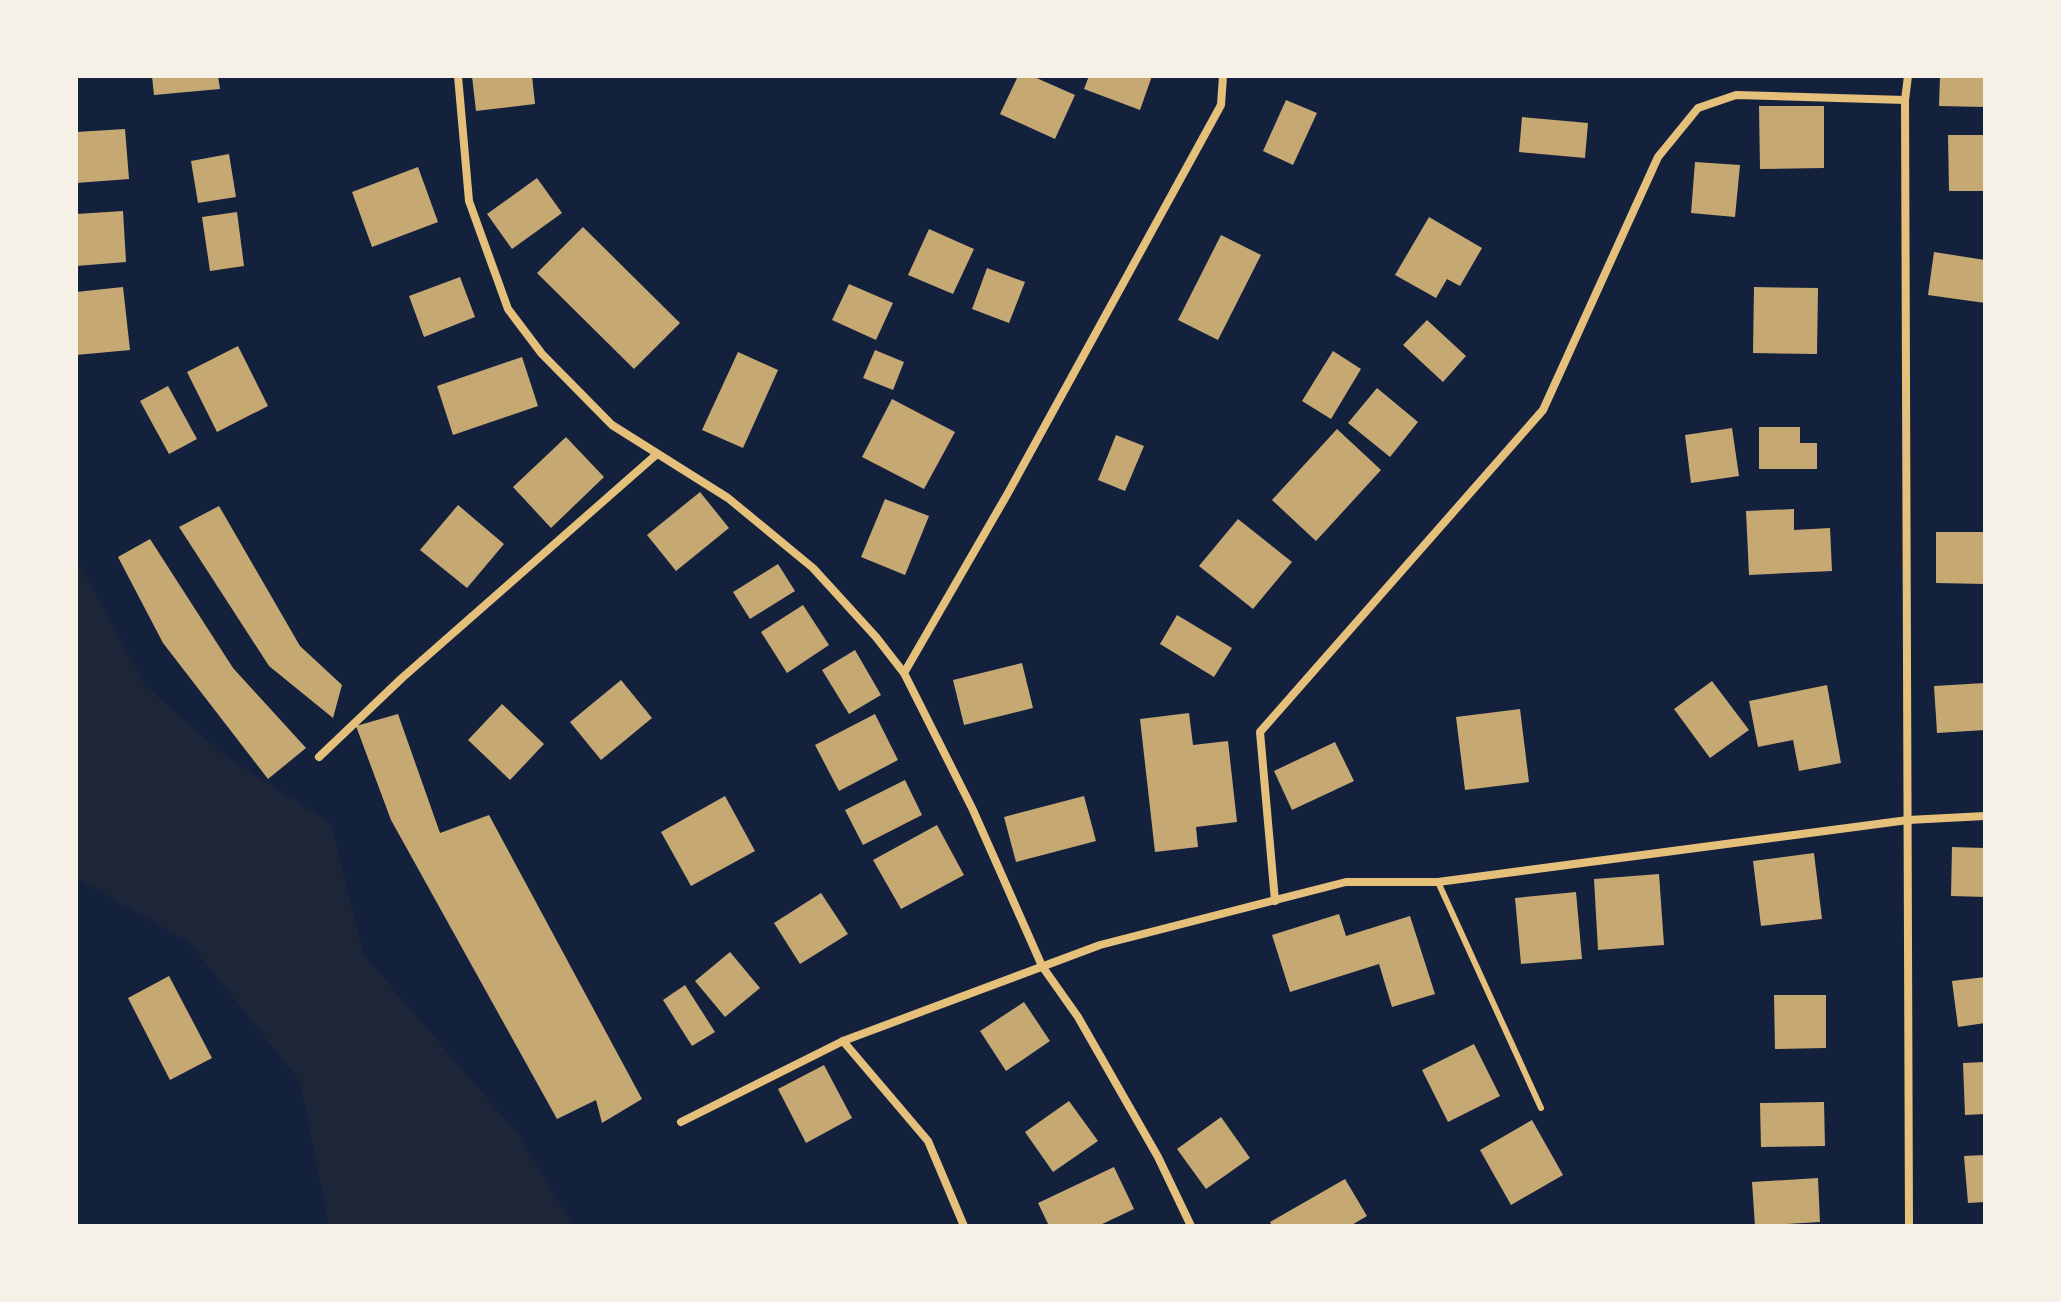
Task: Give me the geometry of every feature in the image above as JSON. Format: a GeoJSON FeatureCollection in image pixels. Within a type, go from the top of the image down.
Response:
{"type":"FeatureCollection","features":[{"type":"Feature","properties":{"kind":"street"},"geometry":{"type":"LineString","coordinates":[[458,76],[469,201],[508,309],[542,354],[602,416],[728,498],[813,568],[876,637],[904,673],[973,810],[1042,966],[1086,1030],[1158,1157],[1191,1226]]}},
{"type":"Feature","properties":{"kind":"street"},"geometry":{"type":"LineString","coordinates":[[904,673],[1008,493],[1113,296],[1221,105],[1223,76]]}},
{"type":"Feature","properties":{"kind":"street"},"geometry":{"type":"LineString","coordinates":[[1908,76],[1905,100],[1909,1226]]}},
{"type":"Feature","properties":{"kind":"street"},"geometry":{"type":"LineString","coordinates":[[1275,901],[1260,732],[1543,410],[1658,157],[1698,108],[1736,95],[1905,100]]}},
{"type":"Feature","properties":{"kind":"street"},"geometry":{"type":"LineString","coordinates":[[319,757],[402,678],[657,454]]}},
{"type":"Feature","properties":{"kind":"street"},"geometry":{"type":"LineString","coordinates":[[681,1122],[843,1041],[1100,945],[1346,882],[1438,882],[1908,820],[1985,816]]}},
{"type":"Feature","properties":{"kind":"street"},"geometry":{"type":"LineString","coordinates":[[843,1041],[928,1141],[964,1226]]}},
{"type":"Feature","properties":{"kind":"lane"},"geometry":{"type":"LineString","coordinates":[[1438,882],[1492,1008],[1541,1108]]}},
{"type":"Feature","properties":{"kind":"shaded area"},"geometry":{"type":"Polygon","coordinates":[[[76,558],[145,685],[224,755],[331,824],[363,954],[518,1134],[573,1226],[329,1226],[300,1081],[190,943],[76,878],[76,558]]]}},
{"type":"Feature","properties":{"kind":"building"},"geometry":{"type":"Polygon","coordinates":[[[152,76],[218,76],[220,89],[154,95],[152,76]]]}},
{"type":"Feature","properties":{"kind":"building"},"geometry":{"type":"Polygon","coordinates":[[[472,76],[532,76],[535,104],[476,111],[472,76]]]}},
{"type":"Feature","properties":{"kind":"building"},"geometry":{"type":"Polygon","coordinates":[[[1018,76],[1032,76],[1075,95],[1055,139],[1000,114],[1018,76]]]}},
{"type":"Feature","properties":{"kind":"building"},"geometry":{"type":"Polygon","coordinates":[[[1089,76],[1152,76],[1140,110],[1084,89],[1089,76]]]}},
{"type":"Feature","properties":{"kind":"building"},"geometry":{"type":"Polygon","coordinates":[[[1940,76],[1985,76],[1985,107],[1939,106],[1940,76]]]}},
{"type":"Feature","properties":{"kind":"building"},"geometry":{"type":"Polygon","coordinates":[[[1286,100],[1317,113],[1293,165],[1263,151],[1286,100]]]}},
{"type":"Feature","properties":{"kind":"building"},"geometry":{"type":"Polygon","coordinates":[[[1759,106],[1824,106],[1824,168],[1760,169],[1759,106]]]}},
{"type":"Feature","properties":{"kind":"building"},"geometry":{"type":"Polygon","coordinates":[[[1522,117],[1588,123],[1585,158],[1519,152],[1522,117]]]}},
{"type":"Feature","properties":{"kind":"building"},"geometry":{"type":"Polygon","coordinates":[[[125,129],[129,179],[76,183],[76,132],[125,129]]]}},
{"type":"Feature","properties":{"kind":"building"},"geometry":{"type":"Polygon","coordinates":[[[1948,135],[1985,135],[1985,191],[1949,191],[1948,135]]]}},
{"type":"Feature","properties":{"kind":"building"},"geometry":{"type":"Polygon","coordinates":[[[229,154],[236,197],[198,203],[191,161],[229,154]]]}},
{"type":"Feature","properties":{"kind":"building"},"geometry":{"type":"Polygon","coordinates":[[[1695,162],[1740,165],[1735,217],[1691,213],[1695,162]]]}},
{"type":"Feature","properties":{"kind":"building"},"geometry":{"type":"Polygon","coordinates":[[[418,167],[438,222],[372,247],[352,192],[418,167]]]}},
{"type":"Feature","properties":{"kind":"building"},"geometry":{"type":"Polygon","coordinates":[[[537,178],[562,213],[512,249],[487,214],[537,178]]]}},
{"type":"Feature","properties":{"kind":"building"},"geometry":{"type":"Polygon","coordinates":[[[123,211],[126,262],[76,266],[76,214],[123,211]]]}},
{"type":"Feature","properties":{"kind":"building"},"geometry":{"type":"Polygon","coordinates":[[[237,212],[244,266],[210,271],[202,217],[237,212]]]}},
{"type":"Feature","properties":{"kind":"building"},"geometry":{"type":"Polygon","coordinates":[[[1429,217],[1482,248],[1460,286],[1447,279],[1436,298],[1395,275],[1429,217]]]}},
{"type":"Feature","properties":{"kind":"building"},"geometry":{"type":"Polygon","coordinates":[[[583,227],[680,323],[634,369],[537,273],[583,227]]]}},
{"type":"Feature","properties":{"kind":"building"},"geometry":{"type":"Polygon","coordinates":[[[929,229],[974,249],[953,294],[908,275],[929,229]]]}},
{"type":"Feature","properties":{"kind":"building"},"geometry":{"type":"Polygon","coordinates":[[[1221,235],[1261,255],[1218,340],[1178,320],[1221,235]]]}},
{"type":"Feature","properties":{"kind":"building"},"geometry":{"type":"Polygon","coordinates":[[[1934,252],[1985,260],[1985,303],[1928,295],[1934,252]]]}},
{"type":"Feature","properties":{"kind":"building"},"geometry":{"type":"Polygon","coordinates":[[[987,268],[1025,282],[1009,323],[972,309],[987,268]]]}},
{"type":"Feature","properties":{"kind":"building"},"geometry":{"type":"Polygon","coordinates":[[[460,277],[475,317],[424,337],[409,296],[460,277]]]}},
{"type":"Feature","properties":{"kind":"building"},"geometry":{"type":"Polygon","coordinates":[[[849,284],[893,303],[876,340],[832,320],[849,284]]]}},
{"type":"Feature","properties":{"kind":"building"},"geometry":{"type":"Polygon","coordinates":[[[123,287],[130,350],[76,355],[76,292],[123,287]]]}},
{"type":"Feature","properties":{"kind":"building"},"geometry":{"type":"Polygon","coordinates":[[[1754,287],[1818,288],[1817,354],[1753,353],[1754,287]]]}},
{"type":"Feature","properties":{"kind":"building"},"geometry":{"type":"Polygon","coordinates":[[[1427,320],[1466,356],[1443,382],[1403,345],[1427,320]]]}},
{"type":"Feature","properties":{"kind":"building"},"geometry":{"type":"Polygon","coordinates":[[[238,346],[268,406],[217,432],[187,372],[238,346]]]}},
{"type":"Feature","properties":{"kind":"building"},"geometry":{"type":"Polygon","coordinates":[[[875,350],[904,362],[893,390],[863,378],[875,350]]]}},
{"type":"Feature","properties":{"kind":"building"},"geometry":{"type":"Polygon","coordinates":[[[1333,351],[1361,369],[1331,419],[1302,401],[1333,351]]]}},
{"type":"Feature","properties":{"kind":"building"},"geometry":{"type":"Polygon","coordinates":[[[738,352],[778,370],[743,448],[702,430],[738,352]]]}},
{"type":"Feature","properties":{"kind":"building"},"geometry":{"type":"Polygon","coordinates":[[[522,357],[538,406],[453,435],[437,386],[522,357]]]}},
{"type":"Feature","properties":{"kind":"building"},"geometry":{"type":"Polygon","coordinates":[[[168,386],[197,439],[169,454],[140,401],[168,386]]]}},
{"type":"Feature","properties":{"kind":"building"},"geometry":{"type":"Polygon","coordinates":[[[1377,388],[1418,422],[1390,457],[1348,423],[1377,388]]]}},
{"type":"Feature","properties":{"kind":"building"},"geometry":{"type":"Polygon","coordinates":[[[892,399],[955,432],[924,489],[862,457],[892,399]]]}},
{"type":"Feature","properties":{"kind":"building"},"geometry":{"type":"Polygon","coordinates":[[[1759,427],[1800,427],[1800,443],[1817,443],[1817,469],[1759,469],[1759,427]]]}},
{"type":"Feature","properties":{"kind":"building"},"geometry":{"type":"Polygon","coordinates":[[[1732,428],[1739,476],[1691,483],[1685,435],[1732,428]]]}},
{"type":"Feature","properties":{"kind":"building"},"geometry":{"type":"Polygon","coordinates":[[[1337,429],[1381,470],[1316,541],[1272,500],[1337,429]]]}},
{"type":"Feature","properties":{"kind":"building"},"geometry":{"type":"Polygon","coordinates":[[[1116,435],[1144,446],[1125,491],[1098,480],[1116,435]]]}},
{"type":"Feature","properties":{"kind":"building"},"geometry":{"type":"Polygon","coordinates":[[[566,437],[604,477],[551,528],[513,487],[566,437]]]}},
{"type":"Feature","properties":{"kind":"building"},"geometry":{"type":"Polygon","coordinates":[[[700,492],[729,528],[676,571],[647,535],[700,492]]]}},
{"type":"Feature","properties":{"kind":"building"},"geometry":{"type":"Polygon","coordinates":[[[885,499],[929,516],[905,575],[861,557],[885,499]]]}},
{"type":"Feature","properties":{"kind":"building"},"geometry":{"type":"Polygon","coordinates":[[[458,505],[504,544],[467,588],[420,550],[458,505]]]}},
{"type":"Feature","properties":{"kind":"building"},"geometry":{"type":"Polygon","coordinates":[[[219,506],[300,646],[342,685],[333,718],[269,666],[179,527],[219,506]]]}},
{"type":"Feature","properties":{"kind":"building"},"geometry":{"type":"Polygon","coordinates":[[[1794,509],[1794,530],[1830,528],[1832,571],[1749,575],[1746,511],[1794,509]]]}},
{"type":"Feature","properties":{"kind":"building"},"geometry":{"type":"Polygon","coordinates":[[[1238,519],[1292,562],[1253,609],[1199,566],[1238,519]]]}},
{"type":"Feature","properties":{"kind":"building"},"geometry":{"type":"Polygon","coordinates":[[[1936,532],[1985,532],[1985,584],[1936,583],[1936,532]]]}},
{"type":"Feature","properties":{"kind":"building"},"geometry":{"type":"Polygon","coordinates":[[[150,539],[233,668],[306,748],[268,779],[163,643],[118,557],[150,539]]]}},
{"type":"Feature","properties":{"kind":"building"},"geometry":{"type":"Polygon","coordinates":[[[778,564],[795,591],[750,619],[733,592],[778,564]]]}},
{"type":"Feature","properties":{"kind":"building"},"geometry":{"type":"Polygon","coordinates":[[[803,605],[829,645],[787,673],[761,632],[803,605]]]}},
{"type":"Feature","properties":{"kind":"building"},"geometry":{"type":"Polygon","coordinates":[[[1177,615],[1232,648],[1214,677],[1160,644],[1177,615]]]}},
{"type":"Feature","properties":{"kind":"building"},"geometry":{"type":"Polygon","coordinates":[[[855,650],[881,695],[849,714],[822,670],[855,650]]]}},
{"type":"Feature","properties":{"kind":"building"},"geometry":{"type":"Polygon","coordinates":[[[1022,663],[1033,708],[964,725],[953,680],[1022,663]]]}},
{"type":"Feature","properties":{"kind":"building"},"geometry":{"type":"Polygon","coordinates":[[[621,680],[652,718],[601,760],[570,722],[621,680]]]}},
{"type":"Feature","properties":{"kind":"building"},"geometry":{"type":"Polygon","coordinates":[[[1712,681],[1749,730],[1710,758],[1674,709],[1712,681]]]}},
{"type":"Feature","properties":{"kind":"building"},"geometry":{"type":"Polygon","coordinates":[[[1985,683],[1985,730],[1937,733],[1934,686],[1985,683]]]}},
{"type":"Feature","properties":{"kind":"building"},"geometry":{"type":"Polygon","coordinates":[[[1827,685],[1841,763],[1799,771],[1793,740],[1758,747],[1749,701],[1827,685]]]}},
{"type":"Feature","properties":{"kind":"building"},"geometry":{"type":"Polygon","coordinates":[[[502,704],[544,744],[510,780],[468,740],[502,704]]]}},
{"type":"Feature","properties":{"kind":"building"},"geometry":{"type":"Polygon","coordinates":[[[1520,709],[1529,782],[1465,790],[1456,717],[1520,709]]]}},
{"type":"Feature","properties":{"kind":"building"},"geometry":{"type":"Polygon","coordinates":[[[1189,713],[1193,745],[1228,741],[1237,822],[1196,827],[1198,847],[1155,852],[1140,719],[1189,713]]]}},
{"type":"Feature","properties":{"kind":"building"},"geometry":{"type":"Polygon","coordinates":[[[398,714],[440,833],[489,815],[642,1099],[602,1123],[596,1100],[557,1119],[391,820],[356,726],[398,714]]]}},
{"type":"Feature","properties":{"kind":"building"},"geometry":{"type":"Polygon","coordinates":[[[875,714],[898,760],[839,791],[815,745],[875,714]]]}},
{"type":"Feature","properties":{"kind":"building"},"geometry":{"type":"Polygon","coordinates":[[[1335,742],[1354,781],[1292,810],[1274,771],[1335,742]]]}},
{"type":"Feature","properties":{"kind":"building"},"geometry":{"type":"Polygon","coordinates":[[[905,780],[922,815],[863,845],[845,810],[905,780]]]}},
{"type":"Feature","properties":{"kind":"building"},"geometry":{"type":"Polygon","coordinates":[[[725,796],[755,851],[691,886],[661,832],[725,796]]]}},
{"type":"Feature","properties":{"kind":"building"},"geometry":{"type":"Polygon","coordinates":[[[1084,796],[1096,841],[1016,862],[1004,817],[1084,796]]]}},
{"type":"Feature","properties":{"kind":"building"},"geometry":{"type":"Polygon","coordinates":[[[937,825],[964,875],[901,909],[873,860],[937,825]]]}},
{"type":"Feature","properties":{"kind":"building"},"geometry":{"type":"Polygon","coordinates":[[[1952,847],[1985,848],[1985,897],[1951,896],[1952,847]]]}},
{"type":"Feature","properties":{"kind":"building"},"geometry":{"type":"Polygon","coordinates":[[[1814,853],[1822,919],[1761,926],[1753,861],[1814,853]]]}},
{"type":"Feature","properties":{"kind":"building"},"geometry":{"type":"Polygon","coordinates":[[[1659,874],[1664,945],[1598,950],[1594,879],[1659,874]]]}},
{"type":"Feature","properties":{"kind":"building"},"geometry":{"type":"Polygon","coordinates":[[[1576,892],[1582,959],[1521,964],[1515,898],[1576,892]]]}},
{"type":"Feature","properties":{"kind":"building"},"geometry":{"type":"Polygon","coordinates":[[[821,893],[848,934],[800,964],[774,923],[821,893]]]}},
{"type":"Feature","properties":{"kind":"building"},"geometry":{"type":"Polygon","coordinates":[[[1339,914],[1346,936],[1410,916],[1435,994],[1392,1007],[1379,964],[1290,992],[1272,935],[1339,914]]]}},
{"type":"Feature","properties":{"kind":"building"},"geometry":{"type":"Polygon","coordinates":[[[730,952],[760,988],[725,1017],[695,981],[730,952]]]}},
{"type":"Feature","properties":{"kind":"building"},"geometry":{"type":"Polygon","coordinates":[[[169,976],[212,1058],[170,1080],[128,998],[169,976]]]}},
{"type":"Feature","properties":{"kind":"building"},"geometry":{"type":"Polygon","coordinates":[[[1985,977],[1985,1023],[1958,1027],[1952,981],[1985,977]]]}},
{"type":"Feature","properties":{"kind":"building"},"geometry":{"type":"Polygon","coordinates":[[[685,985],[715,1032],[692,1046],[663,1000],[685,985]]]}},
{"type":"Feature","properties":{"kind":"building"},"geometry":{"type":"Polygon","coordinates":[[[1774,995],[1826,995],[1826,1048],[1775,1049],[1774,995]]]}},
{"type":"Feature","properties":{"kind":"building"},"geometry":{"type":"Polygon","coordinates":[[[1024,1002],[1050,1041],[1006,1071],[980,1031],[1024,1002]]]}},
{"type":"Feature","properties":{"kind":"building"},"geometry":{"type":"Polygon","coordinates":[[[1474,1044],[1500,1096],[1448,1122],[1422,1070],[1474,1044]]]}},
{"type":"Feature","properties":{"kind":"building"},"geometry":{"type":"Polygon","coordinates":[[[1985,1062],[1985,1114],[1965,1115],[1963,1063],[1985,1062]]]}},
{"type":"Feature","properties":{"kind":"building"},"geometry":{"type":"Polygon","coordinates":[[[824,1065],[852,1118],[806,1143],[778,1089],[824,1065]]]}},
{"type":"Feature","properties":{"kind":"building"},"geometry":{"type":"Polygon","coordinates":[[[1069,1101],[1098,1141],[1053,1172],[1025,1132],[1069,1101]]]}},
{"type":"Feature","properties":{"kind":"building"},"geometry":{"type":"Polygon","coordinates":[[[1824,1102],[1825,1146],[1761,1147],[1760,1103],[1824,1102]]]}},
{"type":"Feature","properties":{"kind":"building"},"geometry":{"type":"Polygon","coordinates":[[[1221,1117],[1250,1158],[1206,1189],[1177,1149],[1221,1117]]]}},
{"type":"Feature","properties":{"kind":"building"},"geometry":{"type":"Polygon","coordinates":[[[1532,1120],[1563,1175],[1511,1205],[1480,1150],[1532,1120]]]}},
{"type":"Feature","properties":{"kind":"building"},"geometry":{"type":"Polygon","coordinates":[[[1985,1155],[1985,1202],[1968,1203],[1964,1156],[1985,1155]]]}},
{"type":"Feature","properties":{"kind":"building"},"geometry":{"type":"Polygon","coordinates":[[[1114,1167],[1134,1209],[1098,1226],[1049,1226],[1038,1203],[1114,1167]]]}},
{"type":"Feature","properties":{"kind":"building"},"geometry":{"type":"Polygon","coordinates":[[[1818,1178],[1820,1222],[1755,1226],[1752,1182],[1818,1178]]]}},
{"type":"Feature","properties":{"kind":"building"},"geometry":{"type":"Polygon","coordinates":[[[1345,1179],[1367,1216],[1350,1226],[1272,1226],[1270,1222],[1345,1179]]]}}]}
